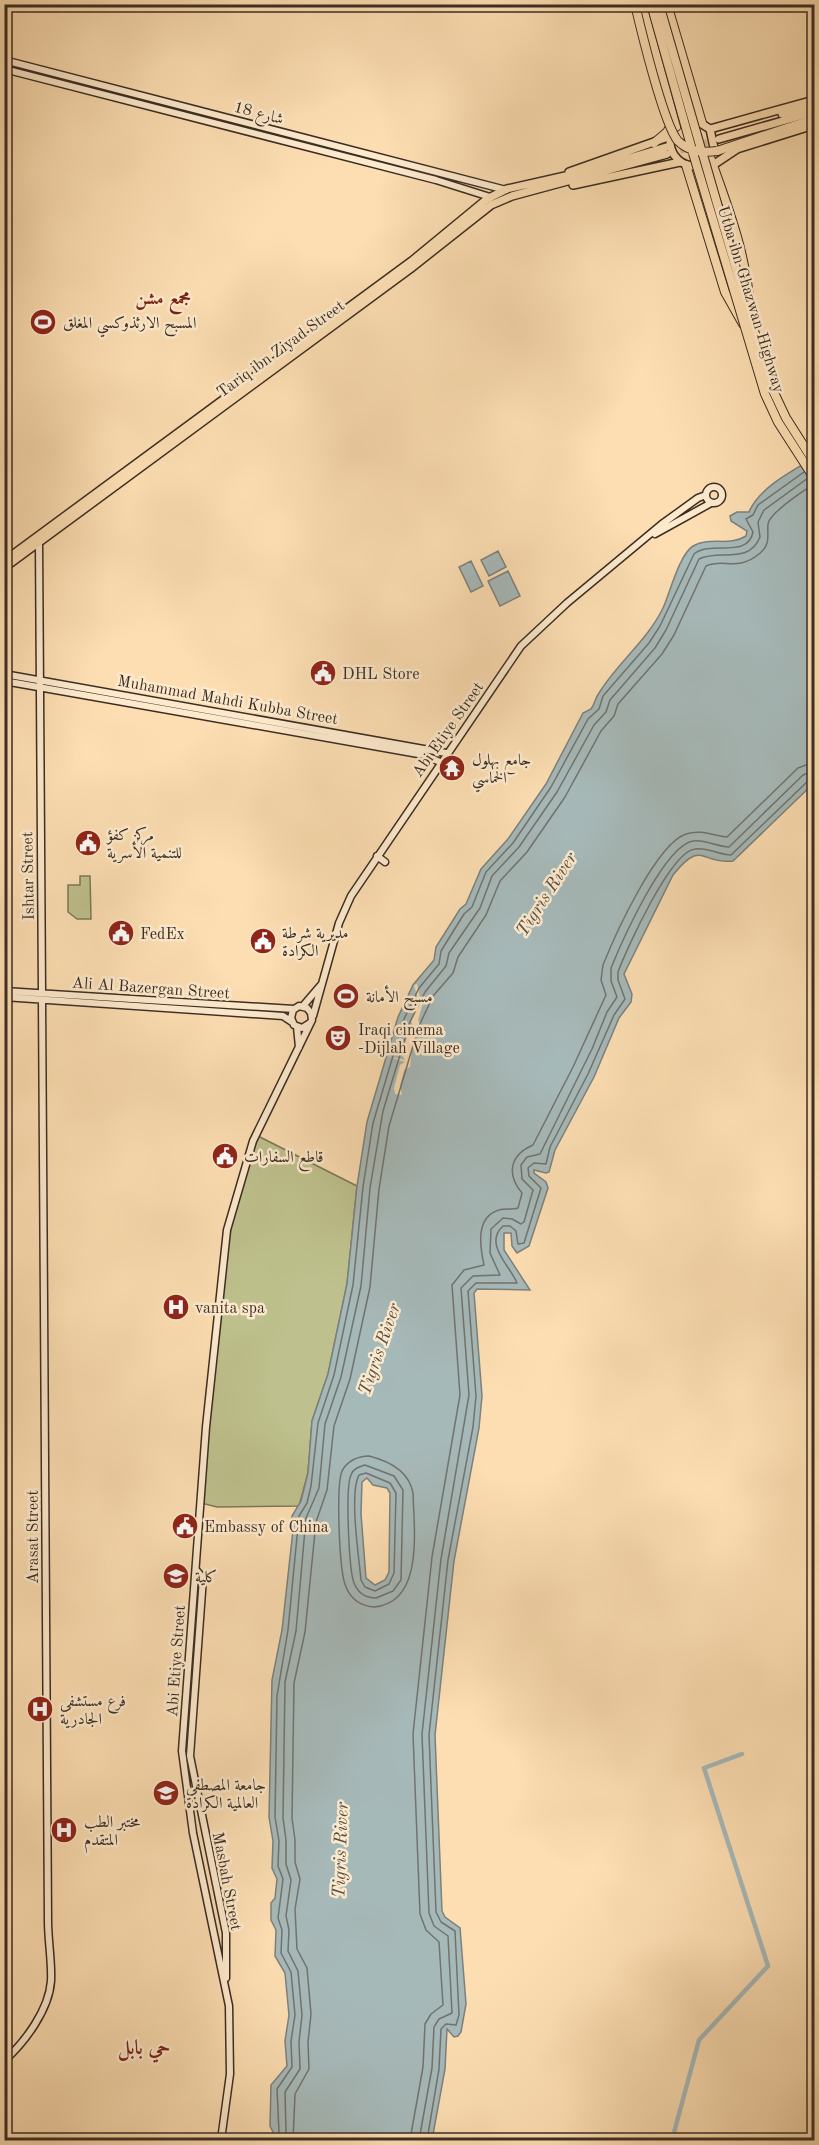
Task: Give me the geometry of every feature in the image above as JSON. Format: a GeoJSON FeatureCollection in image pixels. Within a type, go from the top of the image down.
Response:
{"type":"FeatureCollection","features":[{"type":"Feature","properties":{"kind":"highway"},"geometry":{"type":"LineString","coordinates":[[634,4],[671,128],[684,146],[701,152],[717,151],[814,119]]}},
{"type":"Feature","properties":{"kind":"highway"},"geometry":{"type":"LineString","coordinates":[[642,4],[671,107],[674,128],[654,143]]}},
{"type":"Feature","properties":{"kind":"highway","name":"Utba ibn Ghazwan Highway"},"geometry":{"type":"LineString","coordinates":[[651,4],[706,156]]}},
{"type":"Feature","properties":{"kind":"highway","name":"Utba ibn Ghazwan Highway"},"geometry":{"type":"LineString","coordinates":[[659,4],[706,156],[769,403],[814,478]]}},
{"type":"Feature","properties":{"kind":"highway"},"geometry":{"type":"LineString","coordinates":[[667,4],[700,119]]}},
{"type":"Feature","properties":{"kind":"highway"},"geometry":{"type":"LineString","coordinates":[[706,156],[748,281],[747,324]]}},
{"type":"Feature","properties":{"kind":"highway"},"geometry":{"type":"LineString","coordinates":[[686,164],[725,292],[747,324]]}},
{"type":"Feature","properties":{"kind":"highway","name":"Utba ibn Ghazwan Highway"},"geometry":{"type":"LineString","coordinates":[[747,324],[777,400],[814,462]]}},
{"type":"Feature","properties":{"kind":"main road"},"geometry":{"type":"LineString","coordinates":[[706,156],[717,132],[814,99]]}},
{"type":"Feature","properties":{"kind":"main road"},"geometry":{"type":"LineString","coordinates":[[717,132],[814,105]]}},
{"type":"Feature","properties":{"kind":"main road"},"geometry":{"type":"LineString","coordinates":[[700,119],[717,132],[814,112]]}},
{"type":"Feature","properties":{"kind":"main road"},"geometry":{"type":"LineString","coordinates":[[706,156],[814,125]]}},
{"type":"Feature","properties":{"kind":"main road"},"geometry":{"type":"LineString","coordinates":[[561,181],[582,166],[654,143],[674,128]]}},
{"type":"Feature","properties":{"kind":"main road"},"geometry":{"type":"LineString","coordinates":[[674,128],[674,157],[686,164]]}},
{"type":"Feature","properties":{"kind":"main road","name":"Tariq ibn Ziyad Street"},"geometry":{"type":"LineString","coordinates":[[4,568],[401,276],[491,205],[512,196],[667,150]]}},
{"type":"Feature","properties":{"kind":"main road"},"geometry":{"type":"LineString","coordinates":[[561,181],[586,184],[686,164]]}},
{"type":"Feature","properties":{"kind":"main road","name":"Tariq ibn Ziyad Street"},"geometry":{"type":"LineString","coordinates":[[4,561],[413,260],[486,197],[506,190],[561,181]]}},
{"type":"Feature","properties":{"kind":"street","name":"شارع 18"},"geometry":{"type":"LineString","coordinates":[[4,60],[506,190]]}},
{"type":"Feature","properties":{"kind":"street","name":"شارع 18"},"geometry":{"type":"LineString","coordinates":[[4,69],[432,178],[486,197]]}},
{"type":"Feature","properties":{"kind":"street"},"geometry":{"type":"LineString","coordinates":[[36,77],[38,69]]}},
{"type":"Feature","properties":{"kind":"street"},"geometry":{"type":"LineString","coordinates":[[131,101],[133,93]]}},
{"type":"Feature","properties":{"kind":"street"},"geometry":{"type":"LineString","coordinates":[[432,178],[434,170]]}},
{"type":"Feature","properties":{"kind":"street"},"geometry":{"type":"LineString","coordinates":[[713,487],[721,491],[719,500],[711,503],[706,495],[713,487]]}},
{"type":"Feature","properties":{"kind":"street","name":"Abi Etiye Street"},"geometry":{"type":"LineString","coordinates":[[221,2140],[230,2074],[230,2015],[193,1833],[186,1757],[206,1427],[227,1230],[253,1141],[299,1050],[311,1021],[339,923],[351,896],[446,753],[521,646],[567,603],[649,536],[698,498],[706,495]]}},
{"type":"Feature","properties":{"kind":"street","name":"Abi Etiye Street"},"geometry":{"type":"LineString","coordinates":[[649,536],[711,503]]}},
{"type":"Feature","properties":{"kind":"street","name":"Ishtar Street"},"geometry":{"type":"LineString","coordinates":[[39,543],[42,996]]}},
{"type":"Feature","properties":{"kind":"street","name":"Muhammad Mahdi Kubba Street"},"geometry":{"type":"LineString","coordinates":[[4,674],[40,684],[261,727],[424,755],[440,762]]}},
{"type":"Feature","properties":{"kind":"street","name":"Muhammad Mahdi Kubba Street"},"geometry":{"type":"LineString","coordinates":[[4,681],[40,684]]}},
{"type":"Feature","properties":{"kind":"street","name":"Muhammad Mahdi Kubba Street"},"geometry":{"type":"LineString","coordinates":[[112,697],[264,720],[446,753]]}},
{"type":"Feature","properties":{"kind":"street"},"geometry":{"type":"LineString","coordinates":[[261,727],[264,720]]}},
{"type":"Feature","properties":{"kind":"street"},"geometry":{"type":"LineString","coordinates":[[377,856],[385,862]]}},
{"type":"Feature","properties":{"kind":"street","name":"Abi Etiye Street"},"geometry":{"type":"LineString","coordinates":[[303,1006],[324,979]]}},
{"type":"Feature","properties":{"kind":"street","name":"Ali Al Bazergan Street"},"geometry":{"type":"LineString","coordinates":[[4,991],[283,1016],[292,1022]]}},
{"type":"Feature","properties":{"kind":"street","name":"Ali Al Bazergan Street"},"geometry":{"type":"LineString","coordinates":[[4,997],[42,996],[284,1010],[295,1008]]}},
{"type":"Feature","properties":{"kind":"street","name":"Arasat Street"},"geometry":{"type":"LineString","coordinates":[[4,2061],[21,2042],[38,2017],[51,1979],[48,1921],[42,996]]}},
{"type":"Feature","properties":{"kind":"street"},"geometry":{"type":"LineString","coordinates":[[297,1027],[304,1027],[311,1021],[310,1011],[303,1006],[295,1008],[291,1013],[292,1022],[297,1027],[299,1050]]}},
{"type":"Feature","properties":{"kind":"street","name":"Masbah Street"},"geometry":{"type":"LineString","coordinates":[[186,1757],[226,1933],[226,1987]]}},
{"type":"Feature","properties":{"kind":"green space"},"geometry":{"type":"Polygon","coordinates":[[[80,876],[90,876],[91,919],[77,919],[68,912],[68,885],[80,885],[80,876]]]}},
{"type":"Feature","properties":{"kind":"green space"},"geometry":{"type":"Polygon","coordinates":[[[256,1135],[357,1186],[347,1284],[328,1374],[312,1421],[308,1473],[299,1506],[217,1507],[201,1503],[224,1271],[236,1197],[256,1135]]]}},
{"type":"Feature","properties":{"kind":"water","name":"Tigris River"},"geometry":{"type":"Polygon","coordinates":[[[814,458],[814,783],[733,861],[714,860],[697,855],[683,864],[673,875],[624,974],[632,994],[631,1002],[619,1018],[594,1077],[555,1150],[549,1172],[534,1170],[534,1173],[546,1182],[548,1188],[529,1246],[517,1253],[512,1246],[511,1233],[504,1233],[504,1250],[530,1290],[477,1289],[474,1293],[482,1396],[479,1428],[454,1561],[435,1735],[442,1911],[445,1917],[460,1928],[466,2004],[461,2032],[458,2036],[454,2037],[447,2029],[445,2069],[432,2140],[270,2140],[273,2132],[270,2126],[271,2085],[287,2066],[285,2041],[289,2015],[285,1973],[275,1956],[276,1930],[271,1920],[271,1903],[275,1898],[277,1879],[272,1868],[273,1841],[269,1817],[272,1680],[282,1630],[293,1530],[292,1516],[301,1501],[308,1473],[312,1421],[328,1374],[347,1284],[357,1186],[367,1122],[398,1017],[413,985],[434,960],[436,947],[460,909],[466,904],[481,869],[508,839],[546,784],[583,713],[591,709],[615,671],[656,620],[683,557],[693,546],[700,543],[733,541],[746,536],[747,531],[731,521],[730,516],[737,512],[749,512],[760,495],[768,488],[786,474],[814,458]],[[367,1478],[362,1482],[361,1514],[366,1578],[375,1585],[385,1580],[389,1572],[390,1493],[387,1488],[373,1485],[367,1478]]]}},
{"type":"Feature","properties":{"kind":"water"},"geometry":{"type":"Polygon","coordinates":[[[498,551],[506,567],[489,576],[481,560],[498,551]]]}},
{"type":"Feature","properties":{"kind":"water"},"geometry":{"type":"Polygon","coordinates":[[[471,561],[483,586],[471,592],[459,567],[471,561]]]}},
{"type":"Feature","properties":{"kind":"water"},"geometry":{"type":"Polygon","coordinates":[[[508,571],[520,596],[500,606],[488,581],[508,571]]]}},
{"type":"Feature","properties":{"kind":"pier"},"geometry":{"type":"Polygon","coordinates":[[[417,984],[420,998],[427,998],[423,1003],[418,1020],[421,1025],[418,1034],[413,1040],[410,1067],[404,1070],[400,1086],[402,1095],[395,1094],[394,1088],[400,1065],[405,1062],[387,1056],[405,1060],[402,1055],[408,1033],[413,1029],[397,1024],[414,1027],[411,1022],[418,999],[414,985],[417,984]]]}},
{"type":"Feature","properties":{"kind":"waterway"},"geometry":{"type":"LineString","coordinates":[[672,2140],[699,2040],[768,1966],[704,1768],[742,1754]]}},
{"type":"Feature","properties":{"kind":"tunnel"},"geometry":{"type":"LineString","coordinates":[[679,125],[697,121]]}},
{"type":"Feature","properties":{"kind":"tunnel"},"geometry":{"type":"LineString","coordinates":[[676,144],[717,132]]}},
{"type":"Feature","properties":{"kind":"tunnel"},"geometry":{"type":"LineString","coordinates":[[670,153],[717,140]]}},
{"type":"Feature","properties":{"kind":"place","name":"المسبح الارثذوكسي المغلق"},"geometry":{"type":"Point","coordinates":[43,322]}},
{"type":"Feature","properties":{"kind":"place","name":"DHL Store"},"geometry":{"type":"Point","coordinates":[323,673]}},
{"type":"Feature","properties":{"kind":"place","name":"جامع بهلول الخماسي"},"geometry":{"type":"Point","coordinates":[452,768]}},
{"type":"Feature","properties":{"kind":"place","name":"مركز كفؤ للتنمية الأسرية"},"geometry":{"type":"Point","coordinates":[88,843]}},
{"type":"Feature","properties":{"kind":"place","name":"FedEx"},"geometry":{"type":"Point","coordinates":[121,933]}},
{"type":"Feature","properties":{"kind":"place","name":"مديرية شرطة الكرادة"},"geometry":{"type":"Point","coordinates":[263,941]}},
{"type":"Feature","properties":{"kind":"place","name":"مسبح الأمانة"},"geometry":{"type":"Point","coordinates":[346,996]}},
{"type":"Feature","properties":{"kind":"place","name":"Iraqi cinema -Dijlah Village"},"geometry":{"type":"Point","coordinates":[338,1038]}},
{"type":"Feature","properties":{"kind":"place","name":"قاطع السفارات"},"geometry":{"type":"Point","coordinates":[225,1156]}},
{"type":"Feature","properties":{"kind":"place","name":"vanita spa"},"geometry":{"type":"Point","coordinates":[176,1307]}},
{"type":"Feature","properties":{"kind":"place","name":"Embassy of China"},"geometry":{"type":"Point","coordinates":[185,1526]}},
{"type":"Feature","properties":{"kind":"place","name":"كلية"},"geometry":{"type":"Point","coordinates":[176,1576]}},
{"type":"Feature","properties":{"kind":"place","name":"فرع مستشفى الجادرية"},"geometry":{"type":"Point","coordinates":[40,1709]}},
{"type":"Feature","properties":{"kind":"place","name":"جامعة المصطفى العالمية الكرادة"},"geometry":{"type":"Point","coordinates":[166,1793]}},
{"type":"Feature","properties":{"kind":"place","name":"مختبر الطب المتقدم"},"geometry":{"type":"Point","coordinates":[64,1830]}},
{"type":"Feature","properties":{"kind":"district","name":"مجمع مشن"},"geometry":{"type":"Point","coordinates":[163,298]}},
{"type":"Feature","properties":{"kind":"district","name":"حي بابل"},"geometry":{"type":"Point","coordinates":[144,2047]}}]}
